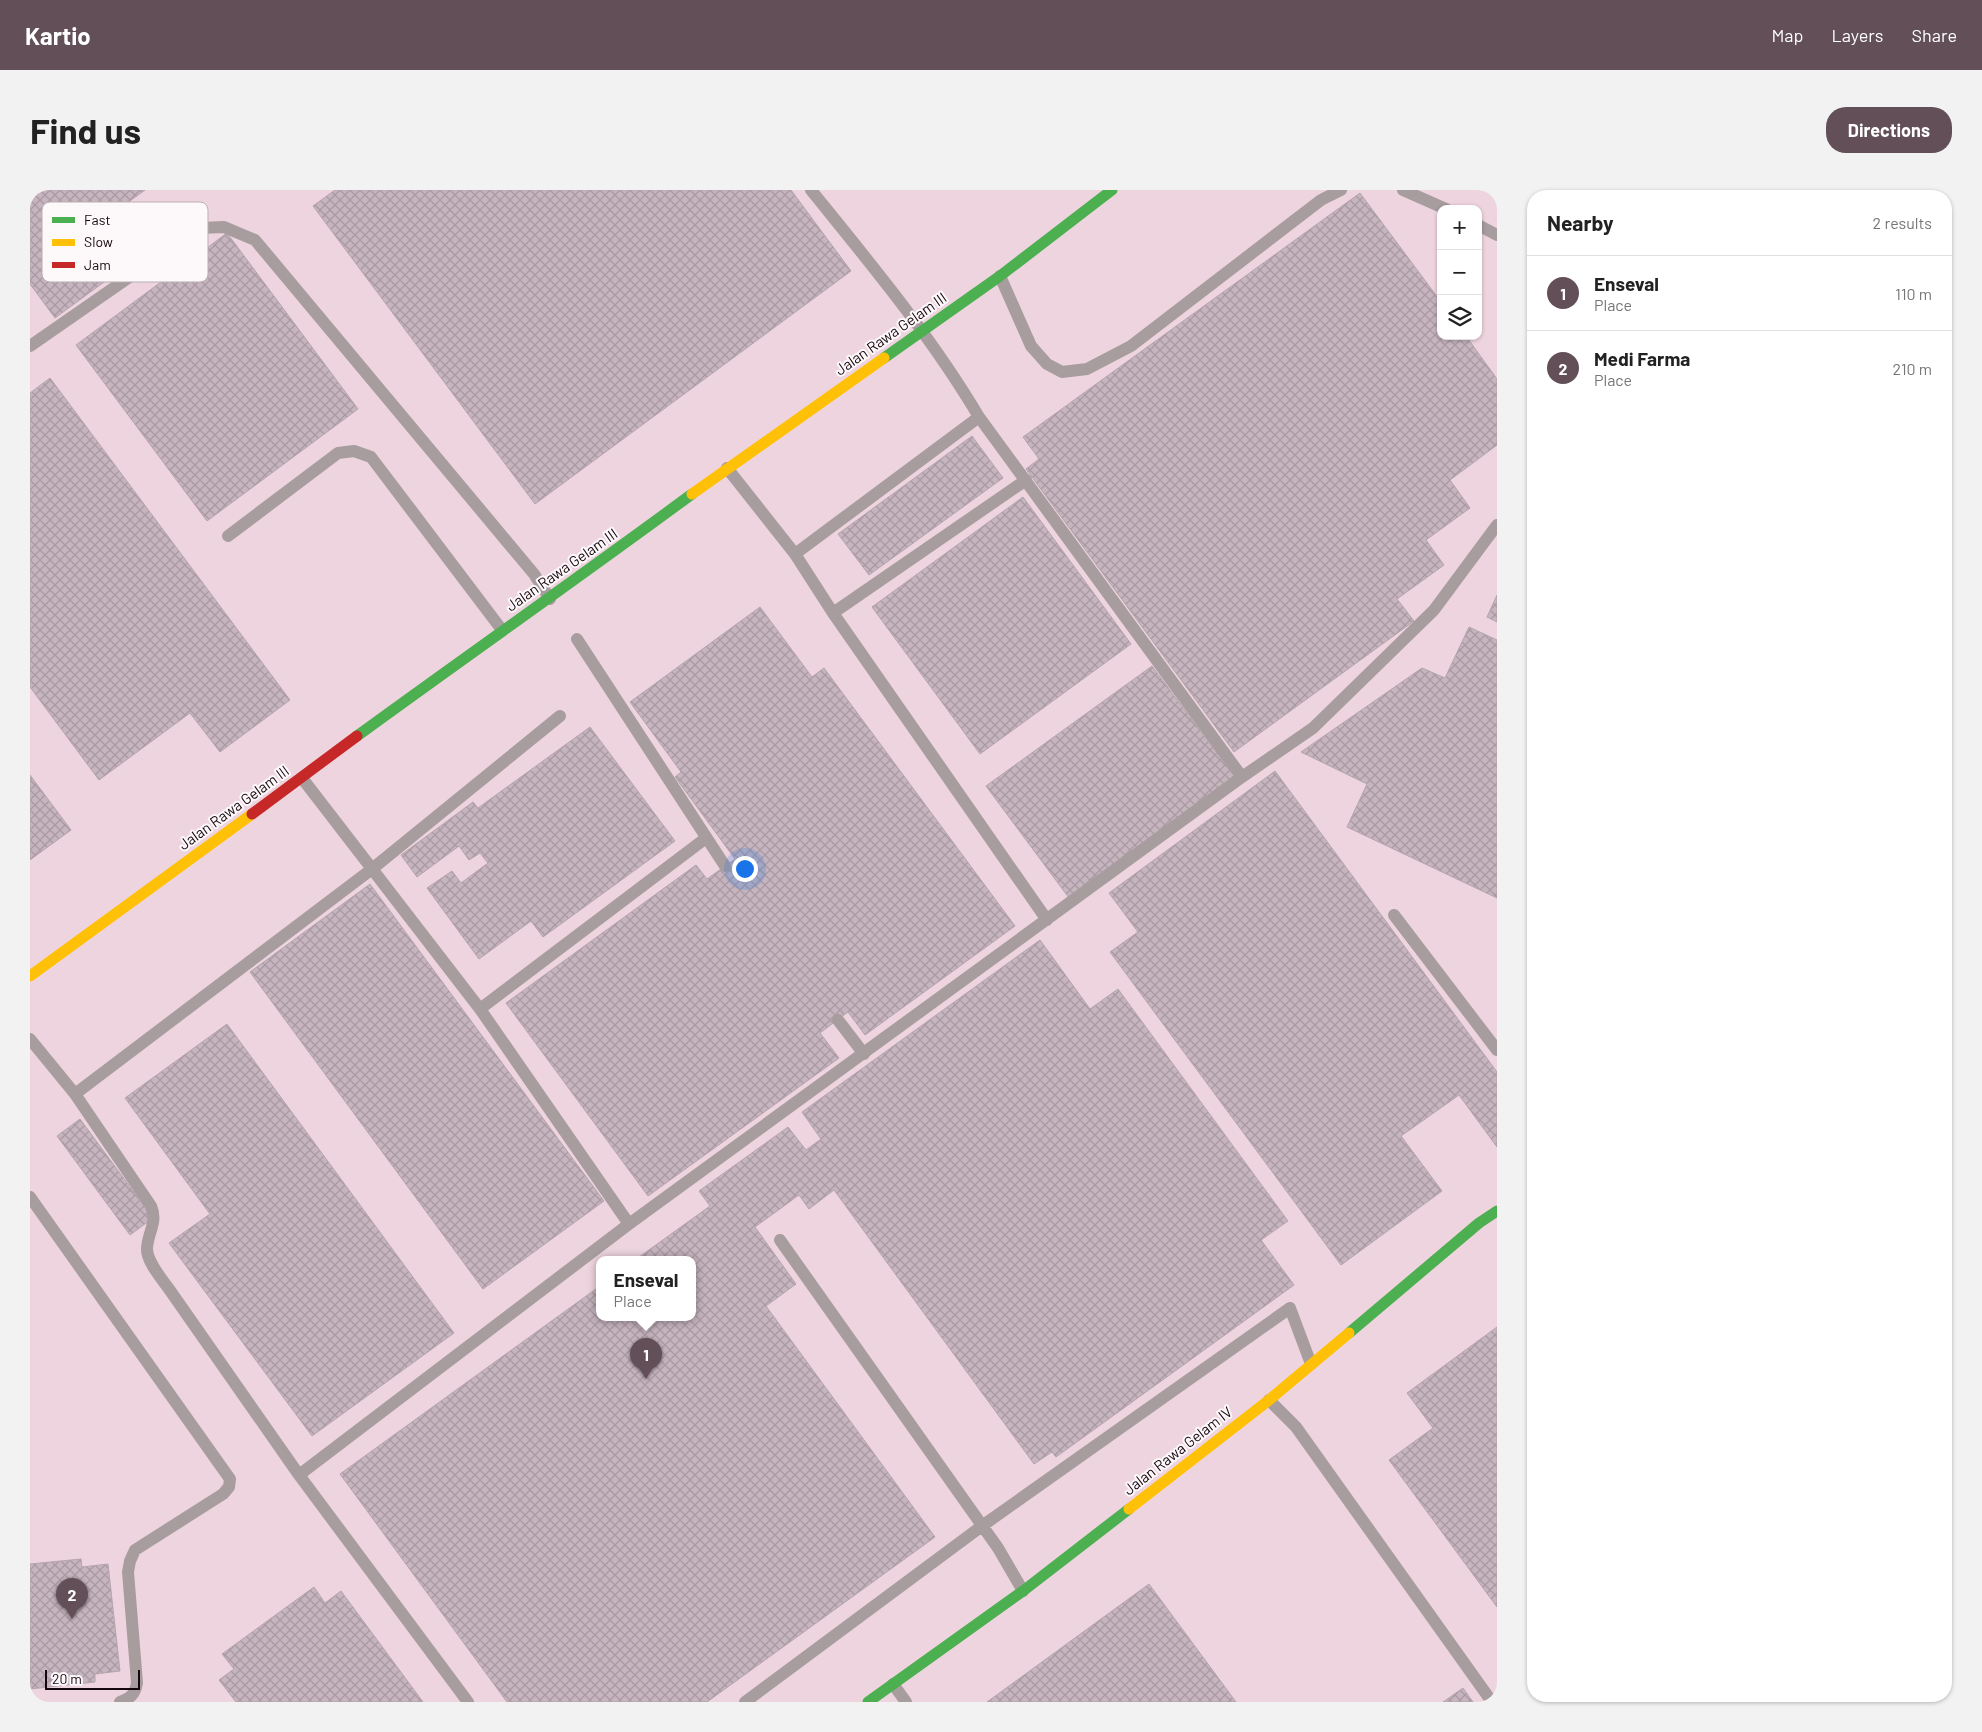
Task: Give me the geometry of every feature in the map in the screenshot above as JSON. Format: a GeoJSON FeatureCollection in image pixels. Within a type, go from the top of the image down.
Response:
{"type":"FeatureCollection","features":[{"type":"Feature","properties":{"kind":"street","name":"Jalan Rawa Gelam III"},"geometry":{"type":"LineString","coordinates":[[30,976],[502,630],[550,599],[727,468],[1000,276],[1112,190]]}},
{"type":"Feature","properties":{"kind":"street","name":"Jalan Rawa Gelam IV"},"geometry":{"type":"LineString","coordinates":[[868,1702],[1023,1591],[1269,1400],[1478,1223],[1497,1211]]}},
{"type":"Feature","properties":{"kind":"lane"},"geometry":{"type":"LineString","coordinates":[[811,190],[922,331],[961,385],[980,416],[1242,777]]}},
{"type":"Feature","properties":{"kind":"lane"},"geometry":{"type":"LineString","coordinates":[[1000,276],[1031,346],[1047,364],[1062,372],[1086,369],[1131,346],[1321,200],[1341,190]]}},
{"type":"Feature","properties":{"kind":"lane"},"geometry":{"type":"LineString","coordinates":[[1403,190],[1437,205]]}},
{"type":"Feature","properties":{"kind":"lane"},"geometry":{"type":"LineString","coordinates":[[208,227],[224,226],[255,240],[534,574],[550,599]]}},
{"type":"Feature","properties":{"kind":"lane"},"geometry":{"type":"LineString","coordinates":[[1482,227],[1497,235]]}},
{"type":"Feature","properties":{"kind":"lane"},"geometry":{"type":"LineString","coordinates":[[32,342],[120,282]]}},
{"type":"Feature","properties":{"kind":"lane"},"geometry":{"type":"LineString","coordinates":[[795,554],[980,416]]}},
{"type":"Feature","properties":{"kind":"lane"},"geometry":{"type":"LineString","coordinates":[[228,536],[338,453],[354,451],[371,457],[502,630]]}},
{"type":"Feature","properties":{"kind":"lane"},"geometry":{"type":"LineString","coordinates":[[727,468],[795,554],[833,613],[1047,920]]}},
{"type":"Feature","properties":{"kind":"lane"},"geometry":{"type":"LineString","coordinates":[[833,613],[1026,480]]}},
{"type":"Feature","properties":{"kind":"lane"},"geometry":{"type":"LineString","coordinates":[[299,1475],[629,1224],[1242,777],[1313,728],[1434,610],[1497,525]]}},
{"type":"Feature","properties":{"kind":"lane"},"geometry":{"type":"LineString","coordinates":[[577,639],[725,866]]}},
{"type":"Feature","properties":{"kind":"lane"},"geometry":{"type":"LineString","coordinates":[[74,1094],[372,869],[560,716]]}},
{"type":"Feature","properties":{"kind":"lane"},"geometry":{"type":"LineString","coordinates":[[302,778],[480,1009],[629,1224]]}},
{"type":"Feature","properties":{"kind":"lane"},"geometry":{"type":"LineString","coordinates":[[480,1009],[706,838]]}},
{"type":"Feature","properties":{"kind":"lane"},"geometry":{"type":"LineString","coordinates":[[1394,915],[1497,1050]]}},
{"type":"Feature","properties":{"kind":"lane"},"geometry":{"type":"LineString","coordinates":[[838,1020],[864,1054]]}},
{"type":"Feature","properties":{"kind":"lane"},"geometry":{"type":"LineString","coordinates":[[30,1039],[74,1094],[151,1206],[154,1216],[147,1248],[150,1259],[169,1289],[299,1475],[468,1702]]}},
{"type":"Feature","properties":{"kind":"lane"},"geometry":{"type":"LineString","coordinates":[[30,1197],[230,1479],[229,1487],[223,1494],[135,1550],[128,1572],[138,1683],[136,1691],[131,1697],[120,1702]]}},
{"type":"Feature","properties":{"kind":"lane"},"geometry":{"type":"LineString","coordinates":[[780,1240],[998,1548],[1023,1591]]}},
{"type":"Feature","properties":{"kind":"lane"},"geometry":{"type":"LineString","coordinates":[[745,1702],[982,1526],[1290,1308],[1311,1364]]}},
{"type":"Feature","properties":{"kind":"lane"},"geometry":{"type":"LineString","coordinates":[[1269,1400],[1296,1428],[1492,1702]]}},
{"type":"Feature","properties":{"kind":"lane"},"geometry":{"type":"LineString","coordinates":[[893,1684],[906,1702]]}},
{"type":"Feature","properties":{"kind":"building"},"geometry":{"type":"Polygon","coordinates":[[[30,190],[145,190],[129,202],[42,202],[42,282],[104,282],[55,318],[30,284],[30,190]]]}},
{"type":"Feature","properties":{"kind":"building"},"geometry":{"type":"Polygon","coordinates":[[[335,190],[791,190],[851,271],[535,504],[313,206],[335,190]]]}},
{"type":"Feature","properties":{"kind":"building"},"geometry":{"type":"Polygon","coordinates":[[[1360,193],[1437,297],[1437,340],[1469,340],[1497,379],[1497,445],[1450,480],[1470,508],[1426,540],[1444,565],[1397,599],[1414,621],[1234,752],[1026,469],[1039,459],[1023,437],[1360,193]]]}},
{"type":"Feature","properties":{"kind":"building"},"geometry":{"type":"Polygon","coordinates":[[[227,233],[358,409],[207,521],[76,345],[161,282],[208,282],[208,247],[227,233]]]}},
{"type":"Feature","properties":{"kind":"building"},"geometry":{"type":"Polygon","coordinates":[[[50,378],[290,700],[220,752],[190,713],[99,780],[30,687],[30,393],[50,378]]]}},
{"type":"Feature","properties":{"kind":"building"},"geometry":{"type":"Polygon","coordinates":[[[972,436],[1003,478],[869,575],[838,534],[972,436]]]}},
{"type":"Feature","properties":{"kind":"building"},"geometry":{"type":"Polygon","coordinates":[[[1023,497],[1131,644],[980,754],[872,607],[1023,497]]]}},
{"type":"Feature","properties":{"kind":"building"},"geometry":{"type":"Polygon","coordinates":[[[1497,595],[1497,622],[1487,617],[1497,595]]]}},
{"type":"Feature","properties":{"kind":"building"},"geometry":{"type":"Polygon","coordinates":[[[760,607],[812,677],[824,668],[1015,926],[865,1035],[848,1012],[820,1033],[839,1058],[648,1196],[506,1003],[696,865],[707,879],[735,859],[675,777],[681,772],[630,702],[760,607]]]}},
{"type":"Feature","properties":{"kind":"building"},"geometry":{"type":"Polygon","coordinates":[[[1469,627],[1497,640],[1497,898],[1347,827],[1367,784],[1301,752],[1422,668],[1445,678],[1469,627]]]}},
{"type":"Feature","properties":{"kind":"building"},"geometry":{"type":"Polygon","coordinates":[[[1152,666],[1235,777],[1069,898],[986,786],[1152,666]]]}},
{"type":"Feature","properties":{"kind":"building"},"geometry":{"type":"Polygon","coordinates":[[[590,727],[675,841],[543,937],[531,921],[479,959],[427,888],[452,871],[461,883],[488,863],[480,853],[469,860],[459,846],[417,877],[401,855],[473,802],[478,808],[590,727]]]}},
{"type":"Feature","properties":{"kind":"building"},"geometry":{"type":"Polygon","coordinates":[[[1275,771],[1497,1072],[1497,1147],[1459,1095],[1401,1136],[1442,1191],[1341,1265],[1110,952],[1138,932],[1109,893],[1275,771]]]}},
{"type":"Feature","properties":{"kind":"building"},"geometry":{"type":"Polygon","coordinates":[[[30,775],[71,830],[30,860],[30,775]]]}},
{"type":"Feature","properties":{"kind":"building"},"geometry":{"type":"Polygon","coordinates":[[[370,884],[604,1201],[483,1289],[250,972],[370,884]]]}},
{"type":"Feature","properties":{"kind":"building"},"geometry":{"type":"Polygon","coordinates":[[[1040,940],[1090,1009],[1118,989],[1288,1221],[1261,1240],[1294,1285],[1056,1457],[1052,1452],[1034,1464],[834,1190],[809,1209],[799,1195],[755,1227],[796,1284],[766,1306],[935,1537],[707,1702],[507,1702],[340,1474],[596,1289],[596,1321],[696,1321],[696,1256],[641,1256],[710,1206],[699,1191],[788,1127],[806,1150],[821,1139],[802,1112],[1040,940]]]}},
{"type":"Feature","properties":{"kind":"building"},"geometry":{"type":"Polygon","coordinates":[[[227,1024],[454,1333],[312,1436],[169,1243],[210,1214],[125,1098],[227,1024]]]}},
{"type":"Feature","properties":{"kind":"building"},"geometry":{"type":"Polygon","coordinates":[[[80,1119],[153,1218],[130,1235],[57,1136],[80,1119]]]}},
{"type":"Feature","properties":{"kind":"building"},"geometry":{"type":"Polygon","coordinates":[[[1497,1327],[1497,1607],[1389,1460],[1433,1428],[1407,1393],[1497,1327]]]}},
{"type":"Feature","properties":{"kind":"building"},"geometry":{"type":"Polygon","coordinates":[[[81,1559],[82,1567],[108,1564],[120,1671],[95,1674],[95,1682],[30,1689],[30,1564],[81,1559]]]}},
{"type":"Feature","properties":{"kind":"building"},"geometry":{"type":"Polygon","coordinates":[[[1149,1584],[1236,1702],[987,1702],[1149,1584]]]}},
{"type":"Feature","properties":{"kind":"building"},"geometry":{"type":"Polygon","coordinates":[[[314,1587],[325,1603],[341,1591],[423,1702],[236,1702],[219,1680],[234,1669],[222,1654],[314,1587]]]}},
{"type":"Feature","properties":{"kind":"building"},"geometry":{"type":"Polygon","coordinates":[[[1463,1688],[1473,1702],[1443,1702],[1463,1688]]]}},
{"type":"Feature","properties":{"kind":"traffic: fast"},"geometry":{"type":"LineString","coordinates":[[884,358],[1000,276],[1112,190]]}},
{"type":"Feature","properties":{"kind":"traffic: fast"},"geometry":{"type":"LineString","coordinates":[[357,736],[692,494]]}},
{"type":"Feature","properties":{"kind":"traffic: fast"},"geometry":{"type":"LineString","coordinates":[[1349,1333],[1479,1223],[1497,1211]]}},
{"type":"Feature","properties":{"kind":"traffic: fast"},"geometry":{"type":"LineString","coordinates":[[868,1702],[1023,1591],[1129,1509]]}},
{"type":"Feature","properties":{"kind":"traffic: slow"},"geometry":{"type":"LineString","coordinates":[[692,494],[884,358]]}},
{"type":"Feature","properties":{"kind":"traffic: slow"},"geometry":{"type":"LineString","coordinates":[[30,976],[252,814]]}},
{"type":"Feature","properties":{"kind":"traffic: slow"},"geometry":{"type":"LineString","coordinates":[[1129,1509],[1269,1400],[1349,1333]]}},
{"type":"Feature","properties":{"kind":"traffic: jam"},"geometry":{"type":"LineString","coordinates":[[252,814],[357,736]]}},
{"type":"Feature","properties":{"kind":"place","name":"Enseval"},"geometry":{"type":"Point","coordinates":[646,1379]}},
{"type":"Feature","properties":{"kind":"place","name":"Medi Farma"},"geometry":{"type":"Point","coordinates":[72,1619]}}]}
